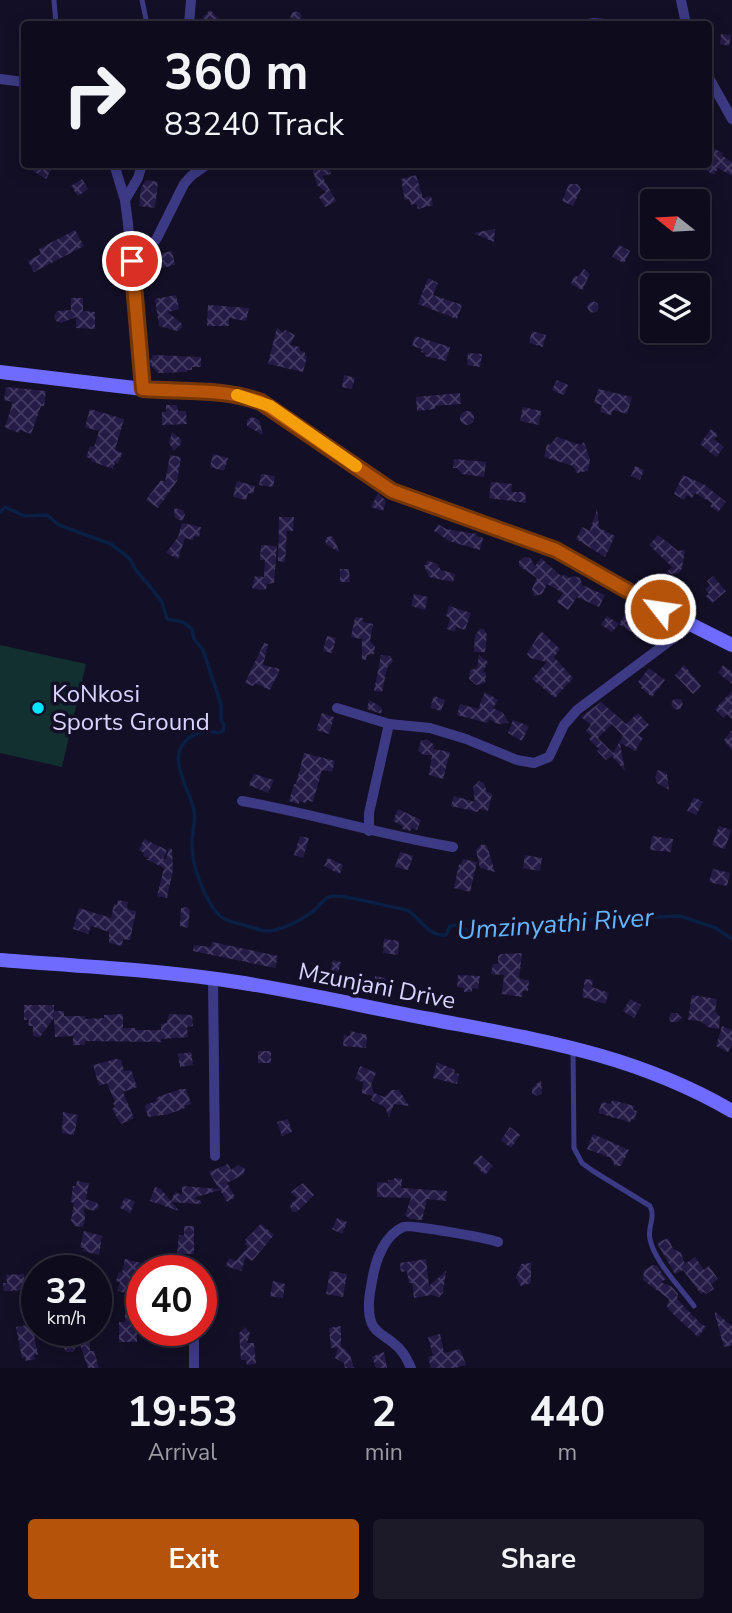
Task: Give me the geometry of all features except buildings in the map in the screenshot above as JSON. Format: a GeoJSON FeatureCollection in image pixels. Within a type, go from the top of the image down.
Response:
{"type":"FeatureCollection","features":[{"type":"Feature","properties":{"kind":"street"},"geometry":{"type":"LineString","coordinates":[[189,21],[191,0]]}},
{"type":"Feature","properties":{"kind":"street"},"geometry":{"type":"LineString","coordinates":[[681,0],[685,21]]}},
{"type":"Feature","properties":{"kind":"street"},"geometry":{"type":"LineString","coordinates":[[0,79],[21,82]]}},
{"type":"Feature","properties":{"kind":"street"},"geometry":{"type":"LineString","coordinates":[[712,83],[732,119]]}},
{"type":"Feature","properties":{"kind":"street"},"geometry":{"type":"LineString","coordinates":[[115,168],[125,200],[143,389]]}},
{"type":"Feature","properties":{"kind":"street"},"geometry":{"type":"LineString","coordinates":[[125,200],[141,168]]}},
{"type":"Feature","properties":{"kind":"street"},"geometry":{"type":"LineString","coordinates":[[132,261],[150,248],[184,184],[203,168]]}},
{"type":"Feature","properties":{"kind":"street"},"geometry":{"type":"LineString","coordinates":[[0,372],[143,389],[213,392],[238,395],[261,402],[392,491],[556,550],[732,645]]}},
{"type":"Feature","properties":{"kind":"street"},"geometry":{"type":"LineString","coordinates":[[337,708],[389,724],[429,728],[466,739],[517,760],[534,763],[543,761],[553,752],[565,725],[577,710],[691,625]]}},
{"type":"Feature","properties":{"kind":"street"},"geometry":{"type":"LineString","coordinates":[[369,831],[369,813],[389,724]]}},
{"type":"Feature","properties":{"kind":"street"},"geometry":{"type":"LineString","coordinates":[[242,802],[292,810],[369,831],[453,846]]}},
{"type":"Feature","properties":{"kind":"street","name":"Mzunjani Drive"},"geometry":{"type":"LineString","coordinates":[[0,960],[213,979],[573,1048],[671,1079],[732,1111]]}},
{"type":"Feature","properties":{"kind":"street"},"geometry":{"type":"LineString","coordinates":[[213,979],[215,1156]]}},
{"type":"Feature","properties":{"kind":"street"},"geometry":{"type":"LineString","coordinates":[[411,1368],[399,1348],[377,1332],[371,1320],[370,1298],[374,1269],[379,1253],[387,1241],[394,1232],[410,1225],[498,1242]]}},
{"type":"Feature","properties":{"kind":"street"},"geometry":{"type":"LineString","coordinates":[[194,1346],[194,1368]]}},
{"type":"Feature","properties":{"kind":"lane"},"geometry":{"type":"LineString","coordinates":[[54,0],[56,21]]}},
{"type":"Feature","properties":{"kind":"lane"},"geometry":{"type":"LineString","coordinates":[[142,0],[146,21]]}},
{"type":"Feature","properties":{"kind":"lane"},"geometry":{"type":"LineString","coordinates":[[573,1048],[574,1148],[582,1163],[650,1206],[653,1213],[650,1243],[661,1263],[694,1306]]}},
{"type":"Feature","properties":{"kind":"green space","name":"KoNkosi Sports Ground"},"geometry":{"type":"Polygon","coordinates":[[[0,645],[86,664],[62,767],[0,753],[0,645]]]}},
{"type":"Feature","properties":{"kind":"waterway","name":"Umzinyathi River"},"geometry":{"type":"LineString","coordinates":[[0,512],[5,507],[24,516],[47,515],[59,525],[111,544],[129,558],[162,602],[167,619],[183,622],[192,629],[194,639],[203,650],[221,704],[221,720],[224,725],[223,731],[219,733],[204,732],[189,738],[182,745],[179,763],[194,811],[192,851],[196,871],[209,901],[222,918],[270,931],[298,921],[327,898],[334,896],[407,910],[429,930],[440,935],[446,935],[450,926],[456,925],[470,931],[559,921],[680,916],[716,928],[732,939]]}},
{"type":"Feature","properties":{"kind":"slow traffic"},"geometry":{"type":"LineString","coordinates":[[237,395],[270,406],[356,466]]}},
{"type":"Feature","properties":{"kind":"place","name":"KoNkosi Sports Ground"},"geometry":{"type":"Point","coordinates":[38,708]}},
{"type":"Feature","properties":{"kind":"route"},"geometry":{"type":"LineString","coordinates":[[132,261],[143,389],[213,392],[238,395],[261,402],[392,491],[556,550],[660,609]]}}]}
